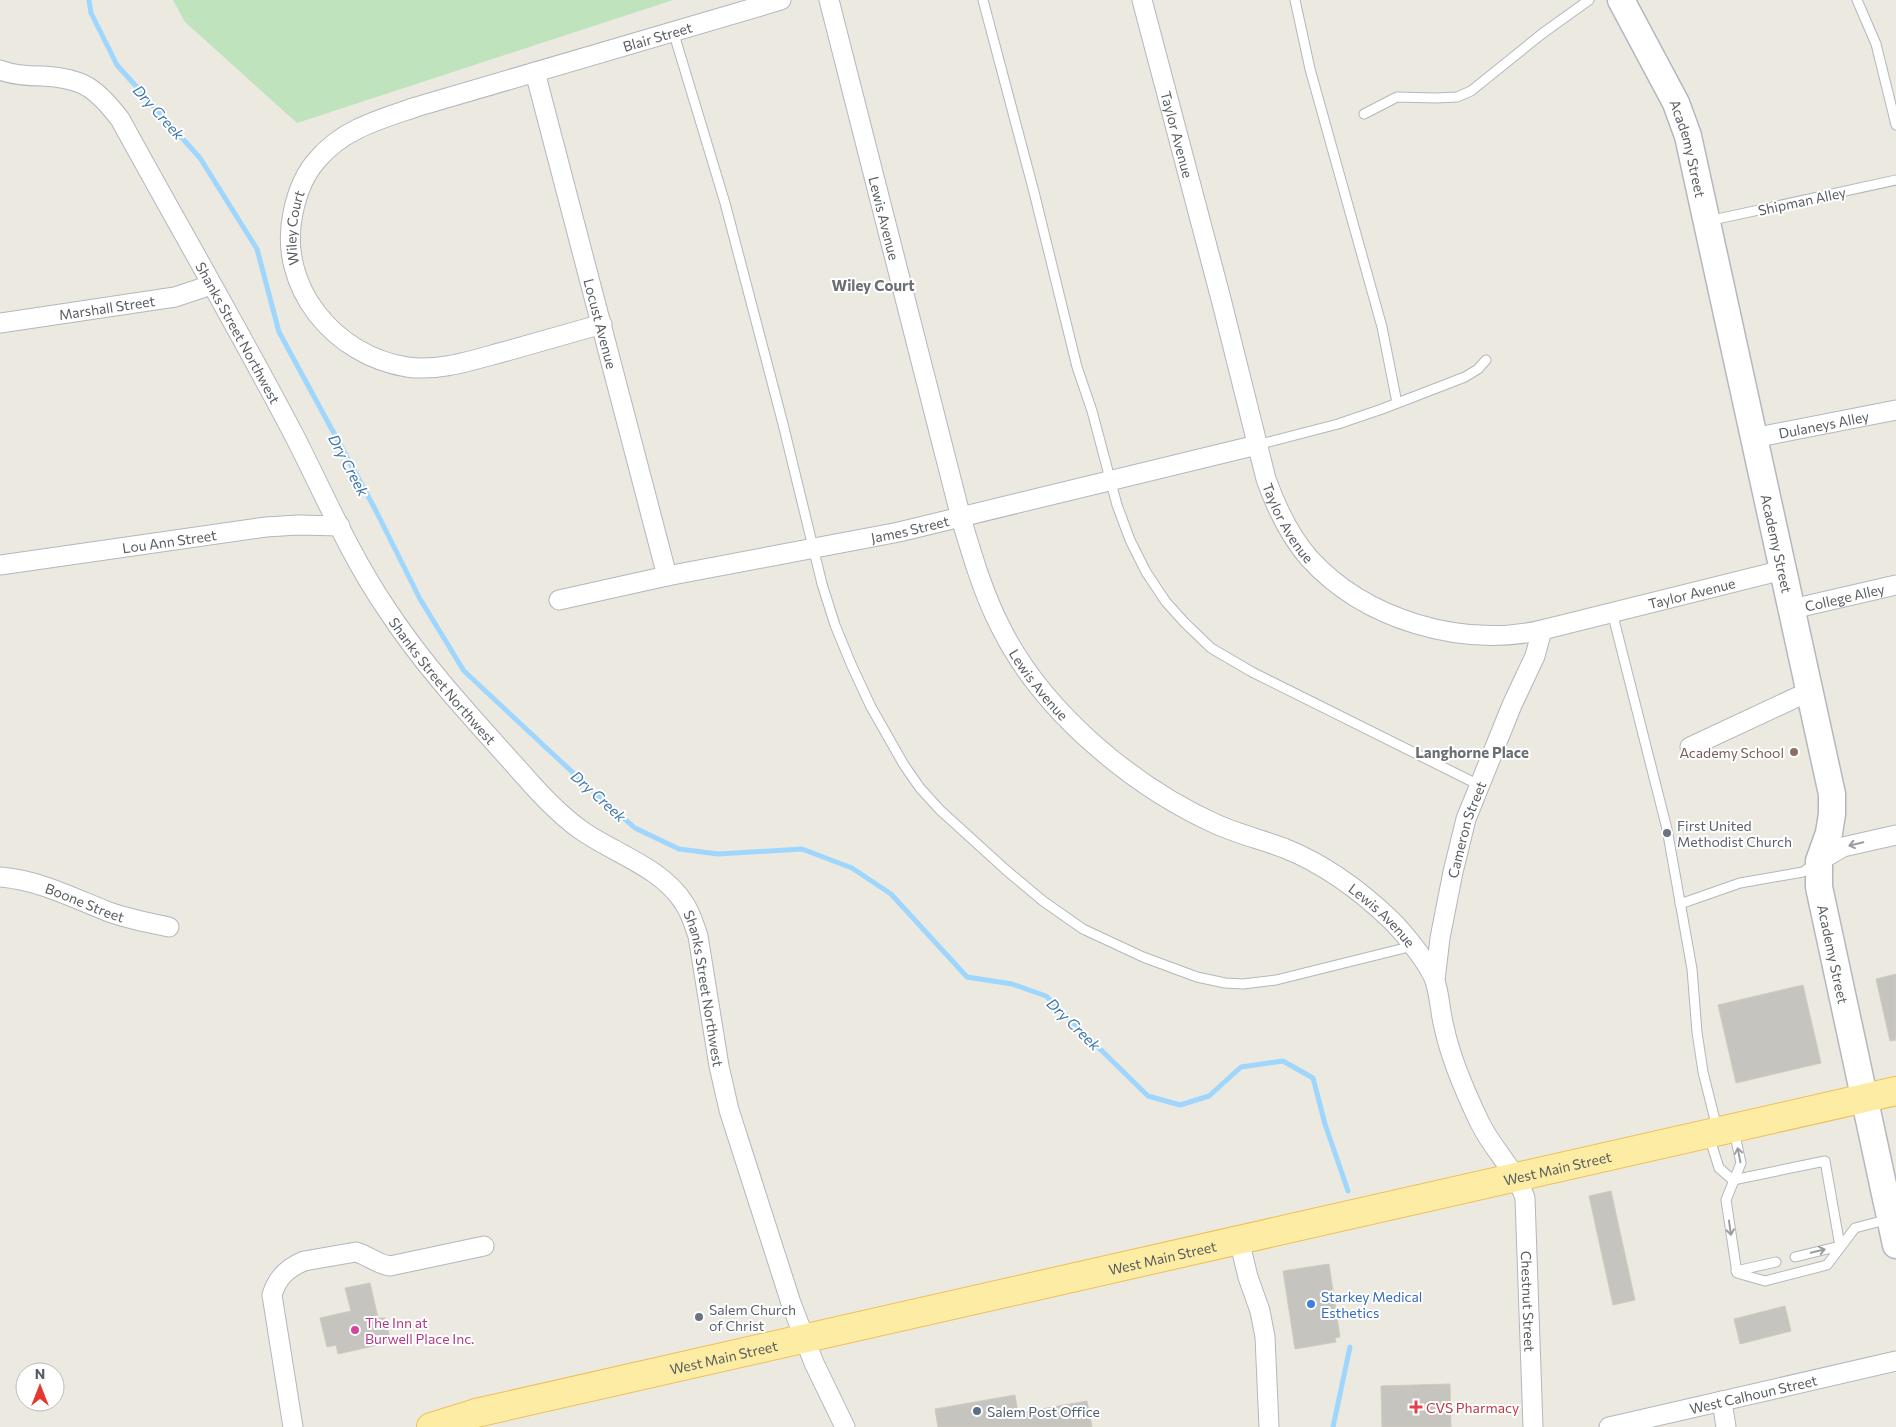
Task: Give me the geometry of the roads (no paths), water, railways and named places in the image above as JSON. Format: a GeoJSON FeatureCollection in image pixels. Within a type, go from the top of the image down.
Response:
{"type":"FeatureCollection","features":[{"type":"Feature","properties":{"kind":"main road","name":"West Main Street"},"geometry":{"type":"LineString","coordinates":[[431,1427],[478,1420],[805,1339],[1896,1092]]}},
{"type":"Feature","properties":{"kind":"street","name":"Blair Street"},"geometry":{"type":"LineString","coordinates":[[535,72],[781,0]]}},
{"type":"Feature","properties":{"kind":"street","name":"Lewis Avenue"},"geometry":{"type":"LineString","coordinates":[[829,0],[961,518],[989,601],[1000,627],[1014,652],[1034,681],[1075,726],[1112,760],[1153,790],[1182,808],[1220,826],[1286,849],[1317,864],[1346,882],[1392,922],[1413,946],[1435,980],[1444,1026],[1461,1082],[1481,1126],[1517,1177]]}},
{"type":"Feature","properties":{"kind":"street","name":"Taylor Avenue"},"geometry":{"type":"LineString","coordinates":[[1142,0],[1222,299],[1268,486],[1276,507],[1291,534],[1308,557],[1329,578],[1353,596],[1380,610],[1416,624],[1446,631],[1504,636],[1542,630],[1783,570]]}},
{"type":"Feature","properties":{"kind":"street","name":"Academy Street"},"geometry":{"type":"LineString","coordinates":[[1622,0],[1676,103],[1688,136],[1708,221],[1753,438],[1832,794],[1829,834],[1819,861],[1819,888],[1865,1099],[1885,1178],[1890,1218],[1896,1245]]}},
{"type":"Feature","properties":{"kind":"street","name":"Shanks Street Northwest"},"geometry":{"type":"LineString","coordinates":[[0,70],[7,73],[74,80],[89,86],[104,98],[120,119],[294,436],[384,607],[438,680],[556,811],[582,831],[650,871],[669,885],[684,902],[698,936],[719,1066],[729,1110],[768,1234],[805,1339],[845,1427]]}},
{"type":"Feature","properties":{"kind":"street","name":"Wiley Court"},"geometry":{"type":"LineString","coordinates":[[535,72],[372,122],[350,132],[332,144],[305,177],[296,198],[290,226],[290,249],[293,268],[301,290],[313,310],[328,327],[349,345],[365,355],[386,363],[409,368],[434,367],[464,362],[602,324]]}},
{"type":"Feature","properties":{"kind":"street","name":"Locust Avenue"},"geometry":{"type":"LineString","coordinates":[[535,72],[667,576]]}},
{"type":"Feature","properties":{"kind":"street","name":"Marshall Street"},"geometry":{"type":"LineString","coordinates":[[0,324],[175,297],[211,285]]}},
{"type":"Feature","properties":{"kind":"street","name":"Dulaneys Alley"},"geometry":{"type":"LineString","coordinates":[[1753,438],[1896,410]]}},
{"type":"Feature","properties":{"kind":"street","name":"James Street"},"geometry":{"type":"LineString","coordinates":[[559,600],[667,576],[961,518],[1257,445]]}},
{"type":"Feature","properties":{"kind":"street","name":"Lou Ann Street"},"geometry":{"type":"LineString","coordinates":[[0,566],[266,527],[298,525],[340,526]]}},
{"type":"Feature","properties":{"kind":"street","name":"College Alley"},"geometry":{"type":"LineString","coordinates":[[1792,609],[1896,585]]}},
{"type":"Feature","properties":{"kind":"street","name":"Cameron Street"},"geometry":{"type":"LineString","coordinates":[[1435,980],[1440,938],[1466,819],[1478,785],[1535,656],[1542,630]]}},
{"type":"Feature","properties":{"kind":"street"},"geometry":{"type":"LineString","coordinates":[[1690,747],[1810,691]]}},
{"type":"Feature","properties":{"kind":"street"},"geometry":{"type":"LineString","coordinates":[[1819,861],[1843,847],[1896,835]]}},
{"type":"Feature","properties":{"kind":"street","name":"Boone Street"},"geometry":{"type":"LineString","coordinates":[[0,877],[26,880],[111,912],[147,923],[169,927]]}},
{"type":"Feature","properties":{"kind":"street","name":"Chestnut Street"},"geometry":{"type":"LineString","coordinates":[[1517,1177],[1525,1198],[1533,1427]]}},
{"type":"Feature","properties":{"kind":"street"},"geometry":{"type":"LineString","coordinates":[[1239,1240],[1248,1278],[1260,1311],[1265,1337],[1269,1427]]}},
{"type":"Feature","properties":{"kind":"street"},"geometry":{"type":"LineString","coordinates":[[293,1427],[272,1295],[275,1284],[283,1274],[296,1264],[356,1252],[364,1254],[380,1264],[390,1266],[484,1246]]}},
{"type":"Feature","properties":{"kind":"street","name":"West Calhoun Street"},"geometry":{"type":"LineString","coordinates":[[1609,1427],[1896,1361]]}},
{"type":"Feature","properties":{"kind":"street"},"geometry":{"type":"LineString","coordinates":[[1722,1402],[1726,1427]]}},
{"type":"Feature","properties":{"kind":"lane"},"geometry":{"type":"LineString","coordinates":[[983,0],[1034,192],[1077,367],[1092,411],[1110,481],[1130,540],[1146,572],[1166,602],[1185,624],[1211,648],[1252,672],[1478,785]]}},
{"type":"Feature","properties":{"kind":"lane"},"geometry":{"type":"LineString","coordinates":[[1295,0],[1315,87],[1380,318],[1397,403]]}},
{"type":"Feature","properties":{"kind":"lane"},"geometry":{"type":"LineString","coordinates":[[1364,114],[1397,97],[1456,97],[1471,91],[1543,32],[1589,0]]}},
{"type":"Feature","properties":{"kind":"lane"},"geometry":{"type":"LineString","coordinates":[[1858,0],[1876,44],[1896,125]]}},
{"type":"Feature","properties":{"kind":"lane"},"geometry":{"type":"LineString","coordinates":[[673,31],[726,203],[784,424],[827,600],[851,664],[871,707],[904,765],[920,788],[940,810],[1043,901],[1083,929],[1143,957],[1197,978],[1234,984],[1276,980],[1413,946]]}},
{"type":"Feature","properties":{"kind":"lane","name":"Shipman Alley"},"geometry":{"type":"LineString","coordinates":[[1708,221],[1896,180]]}},
{"type":"Feature","properties":{"kind":"lane"},"geometry":{"type":"LineString","coordinates":[[1257,445],[1338,424],[1397,403],[1465,377],[1478,369],[1486,360]]}},
{"type":"Feature","properties":{"kind":"lane"},"geometry":{"type":"LineString","coordinates":[[1612,612],[1667,829],[1692,969],[1697,1032],[1703,1072],[1720,1131],[1741,1163],[1726,1200],[1736,1271]]}},
{"type":"Feature","properties":{"kind":"lane"},"geometry":{"type":"LineString","coordinates":[[1680,904],[1740,883],[1803,872],[1819,861]]}},
{"type":"Feature","properties":{"kind":"lane"},"geometry":{"type":"LineString","coordinates":[[1720,1131],[1719,1168],[1733,1180]]}},
{"type":"Feature","properties":{"kind":"lane"},"geometry":{"type":"LineString","coordinates":[[1733,1180],[1825,1161],[1840,1246]]}},
{"type":"Feature","properties":{"kind":"lane"},"geometry":{"type":"LineString","coordinates":[[1736,1271],[1765,1281],[1828,1265],[1840,1246],[1855,1228],[1890,1218]]}},
{"type":"Feature","properties":{"kind":"lane"},"geometry":{"type":"LineString","coordinates":[[1795,1257],[1840,1246]]}},
{"type":"Feature","properties":{"kind":"lane"},"geometry":{"type":"LineString","coordinates":[[1736,1271],[1776,1262]]}},
{"type":"Feature","properties":{"kind":"waterway","name":"Dry Creek"},"geometry":{"type":"LineString","coordinates":[[89,0],[91,13],[117,65],[200,158],[257,249],[279,332],[375,509],[420,599],[464,671],[635,828],[679,849],[718,854],[802,849],[852,868],[891,894],[967,977],[1012,984],[1046,996],[1148,1096],[1180,1105],[1209,1096],[1241,1067],[1283,1061],[1313,1078],[1325,1124],[1348,1191]]}},
{"type":"Feature","properties":{"kind":"waterway","name":"Dry Creek"},"geometry":{"type":"LineString","coordinates":[[1333,1427],[1350,1347]]}},
{"type":"Feature","properties":{"kind":"place","name":"Academy School"},"geometry":{"type":"Point","coordinates":[1794,752]}},
{"type":"Feature","properties":{"kind":"place","name":"First United Methodist Church"},"geometry":{"type":"Point","coordinates":[1667,833]}},
{"type":"Feature","properties":{"kind":"place","name":"Starkey Medical Esthetics"},"geometry":{"type":"Point","coordinates":[1311,1304]}},
{"type":"Feature","properties":{"kind":"place","name":"Salem Church of Christ"},"geometry":{"type":"Point","coordinates":[699,1317]}},
{"type":"Feature","properties":{"kind":"place","name":"The Inn at Burwell Place Inc."},"geometry":{"type":"Point","coordinates":[355,1330]}},
{"type":"Feature","properties":{"kind":"place","name":"CVS Pharmacy"},"geometry":{"type":"Point","coordinates":[1416,1407]}},
{"type":"Feature","properties":{"kind":"place","name":"Salem Post Office"},"geometry":{"type":"Point","coordinates":[977,1411]}},
{"type":"Feature","properties":{"kind":"district","name":"Wiley Court"},"geometry":{"type":"Point","coordinates":[873,285]}},
{"type":"Feature","properties":{"kind":"district","name":"Langhorne Place"},"geometry":{"type":"Point","coordinates":[1472,752]}}]}
